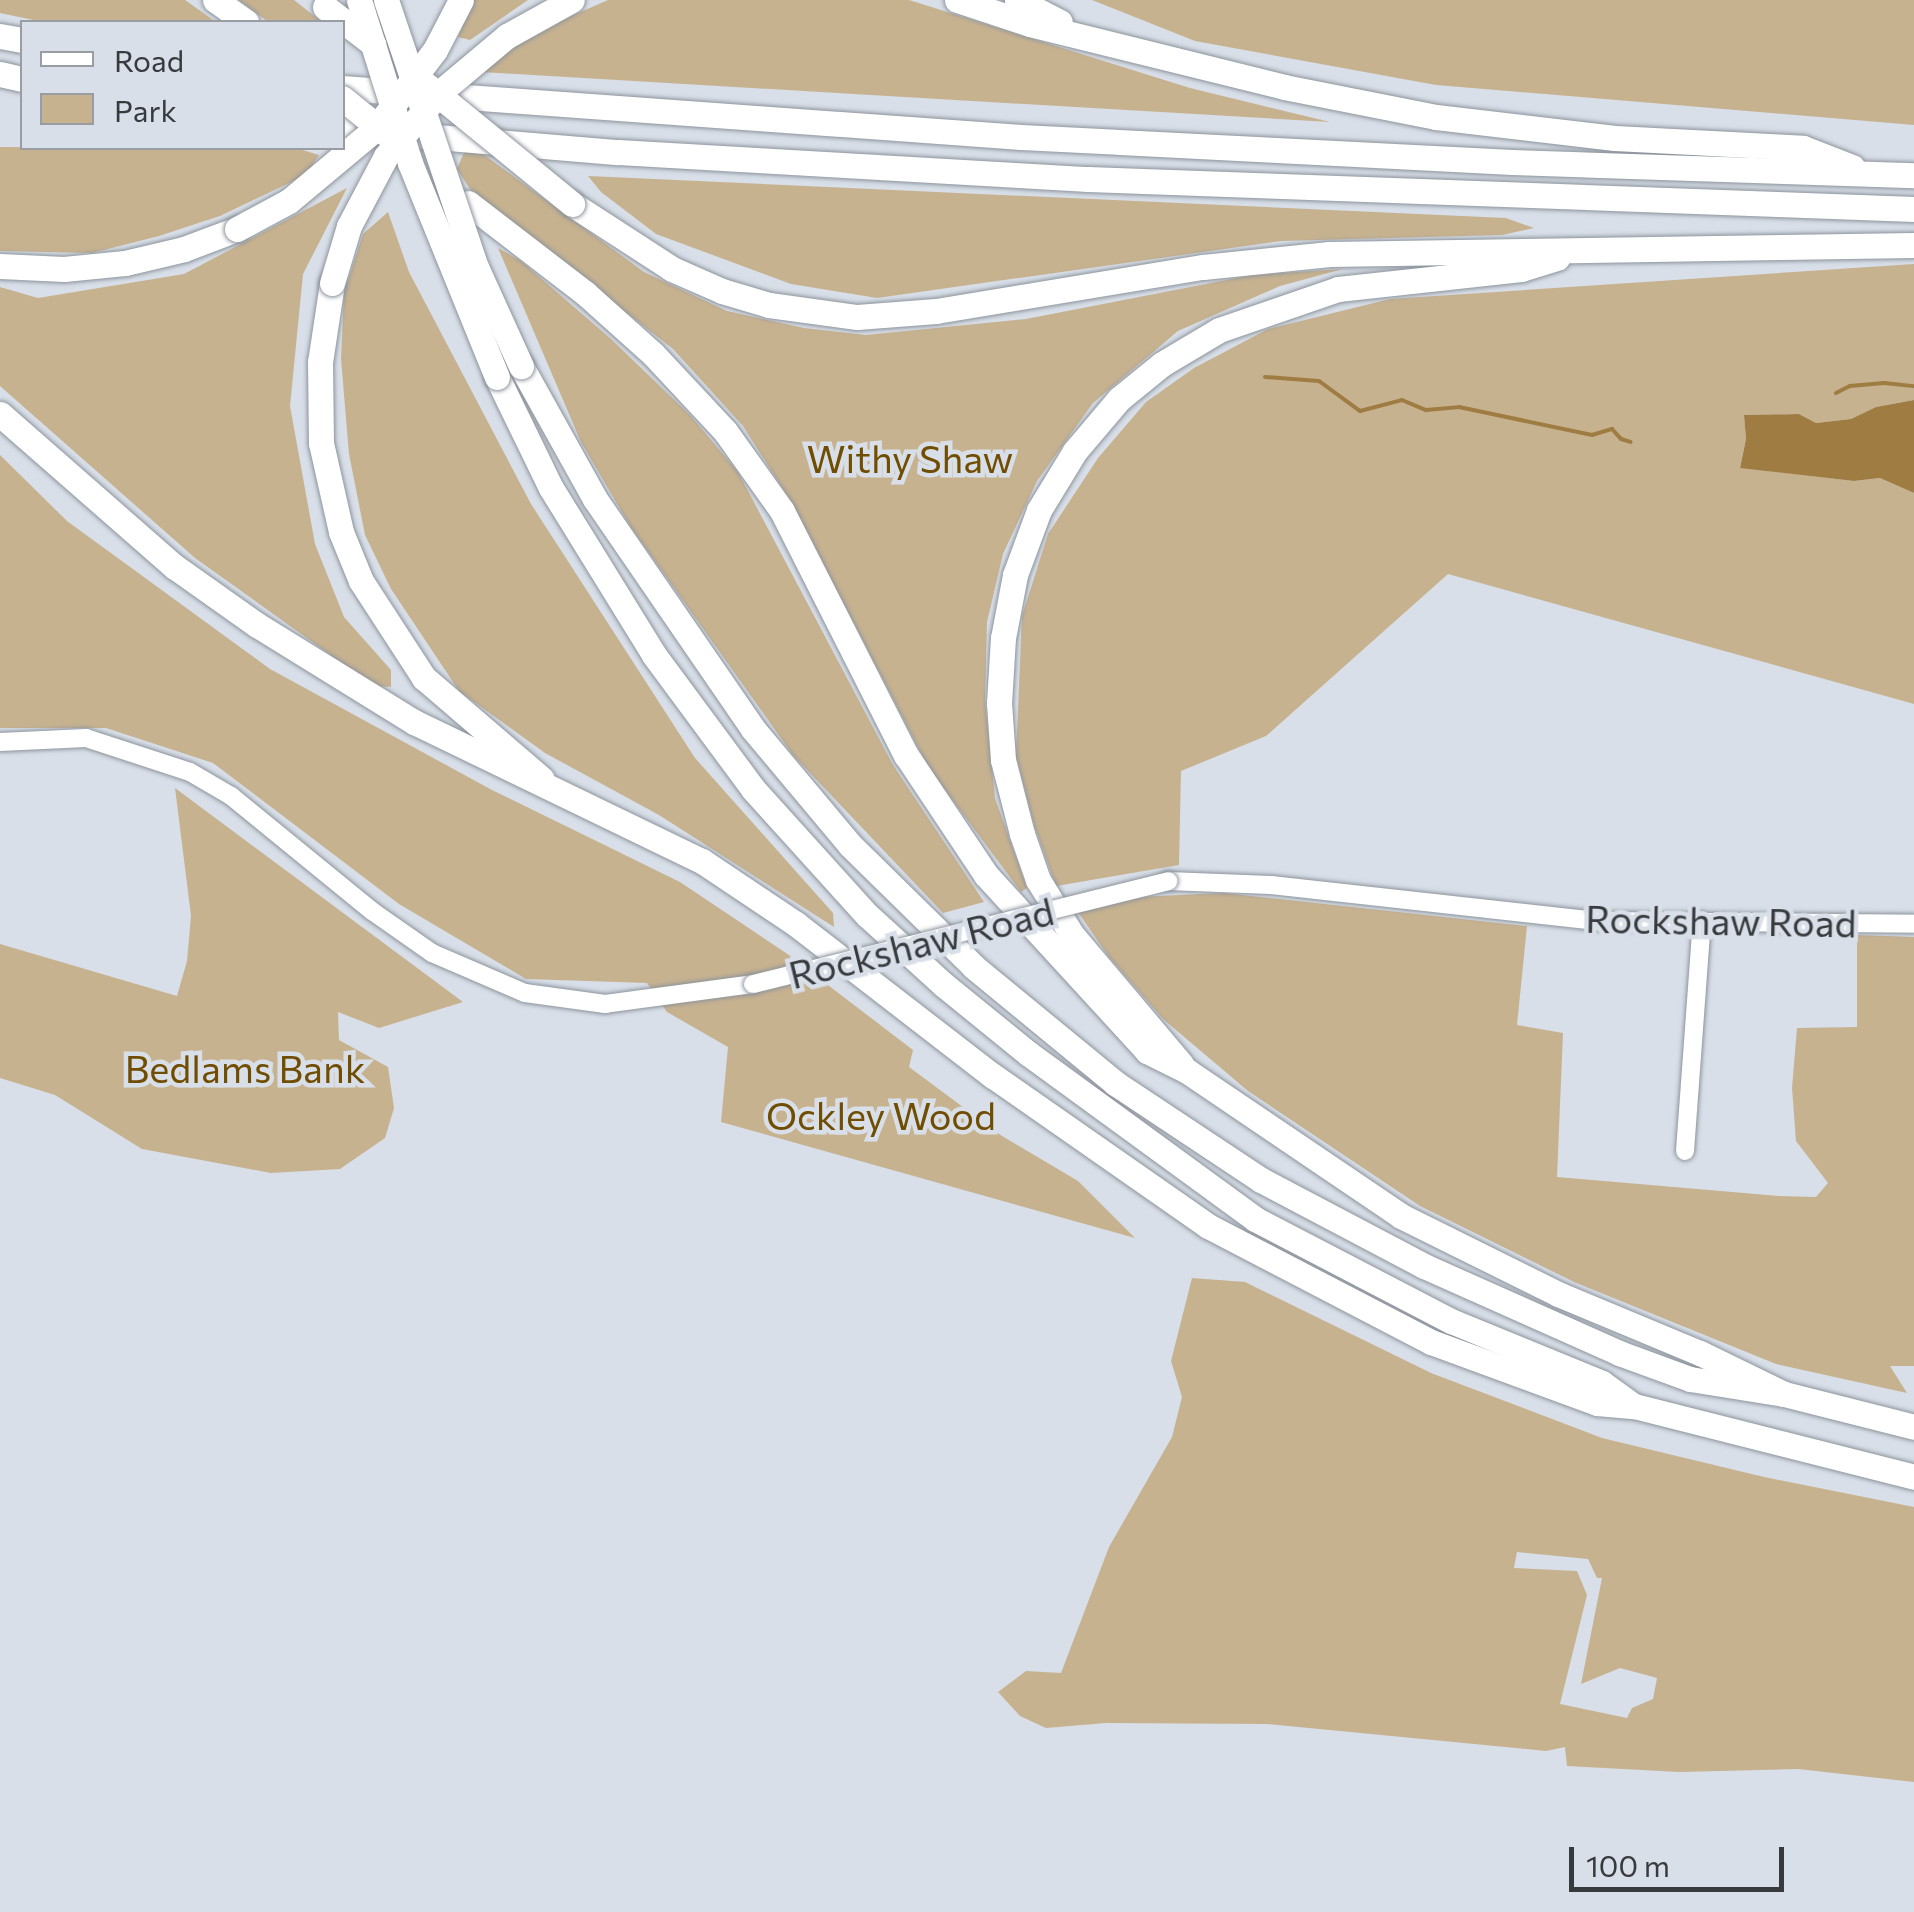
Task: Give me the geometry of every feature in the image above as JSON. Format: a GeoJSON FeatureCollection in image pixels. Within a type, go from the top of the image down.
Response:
{"type":"FeatureCollection","features":[{"type":"Feature","properties":{"kind":"highway"},"geometry":{"type":"LineString","coordinates":[[359,0],[410,163],[497,377],[572,521],[654,654],[753,789],[868,914],[944,985],[1029,1054],[1255,1219],[1451,1322],[1602,1384],[1634,1406]]}},
{"type":"Feature","properties":{"kind":"highway"},"geometry":{"type":"LineString","coordinates":[[386,0],[476,267],[521,366],[594,499],[753,730],[850,845],[974,967],[1116,1082],[1261,1180],[1424,1266],[1619,1353],[1690,1379],[1784,1394],[1914,1427]]}},
{"type":"Feature","properties":{"kind":"highway"},"geometry":{"type":"LineString","coordinates":[[0,266],[64,269],[125,263],[184,249],[289,201],[375,129],[436,50],[461,0]]}},
{"type":"Feature","properties":{"kind":"highway"},"geometry":{"type":"LineString","coordinates":[[546,782],[424,678],[361,581],[341,532],[322,443],[320,362],[332,282],[350,226],[396,143],[439,93],[507,36],[572,0]]}},
{"type":"Feature","properties":{"kind":"highway"},"geometry":{"type":"LineString","coordinates":[[958,0],[1030,24],[1284,87],[1436,117],[1614,138],[1803,148],[1871,174]]}},
{"type":"Feature","properties":{"kind":"highway"},"geometry":{"type":"LineString","coordinates":[[1017,0],[1082,34]]}},
{"type":"Feature","properties":{"kind":"highway"},"geometry":{"type":"LineString","coordinates":[[320,4],[340,20]]}},
{"type":"Feature","properties":{"kind":"highway"},"geometry":{"type":"LineString","coordinates":[[345,24],[572,204],[672,269],[722,291],[769,305],[857,316],[936,311],[1203,267],[1329,254],[1914,245]]}},
{"type":"Feature","properties":{"kind":"highway"},"geometry":{"type":"LineString","coordinates":[[345,88],[957,134],[1512,162],[1914,175]]}},
{"type":"Feature","properties":{"kind":"highway"},"geometry":{"type":"LineString","coordinates":[[345,100],[584,292],[654,354],[725,431],[782,511],[906,755],[986,875],[1147,1051],[1187,1071],[1401,1216],[1558,1294],[1700,1353],[1784,1394]]}},
{"type":"Feature","properties":{"kind":"highway"},"geometry":{"type":"LineString","coordinates":[[345,128],[599,150],[1029,176],[1914,209]]}},
{"type":"Feature","properties":{"kind":"highway"},"geometry":{"type":"LineString","coordinates":[[1187,1071],[1072,935],[1038,880],[1022,834],[1003,760],[999,703],[1002,638],[1015,575],[1039,510],[1075,451],[1118,399],[1162,364],[1219,330],[1338,289],[1520,269],[1586,250]]}},
{"type":"Feature","properties":{"kind":"highway"},"geometry":{"type":"LineString","coordinates":[[0,414],[175,567],[257,625],[414,722],[511,770],[546,782],[702,861],[796,924],[993,1076],[1208,1226],[1430,1342],[1597,1403],[1634,1406],[1914,1477]]}},
{"type":"Feature","properties":{"kind":"street","name":"Rockshaw Road"},"geometry":{"type":"LineString","coordinates":[[0,742],[86,738],[190,772],[231,796],[372,911],[432,952],[526,994],[566,1002],[624,1003],[753,984],[1168,882],[1272,886],[1598,921],[1914,924]]}},
{"type":"Feature","properties":{"kind":"street"},"geometry":{"type":"LineString","coordinates":[[1685,1151],[1702,921]]}},
{"type":"Feature","properties":{"kind":"green space"},"geometry":{"type":"Polygon","coordinates":[[[0,0],[185,0],[213,20],[33,20],[0,13],[0,0]]]}},
{"type":"Feature","properties":{"kind":"green space"},"geometry":{"type":"Polygon","coordinates":[[[239,0],[294,0],[319,20],[265,20],[239,0]]]}},
{"type":"Feature","properties":{"kind":"green space"},"geometry":{"type":"Polygon","coordinates":[[[474,0],[528,0],[470,40],[458,37],[474,0]]]}},
{"type":"Feature","properties":{"kind":"green space"},"geometry":{"type":"Polygon","coordinates":[[[608,0],[909,0],[1190,88],[1330,122],[481,72],[521,38],[608,0]]]}},
{"type":"Feature","properties":{"kind":"green space"},"geometry":{"type":"Polygon","coordinates":[[[1092,0],[1914,0],[1914,125],[1436,85],[1195,41],[1092,0]]]}},
{"type":"Feature","properties":{"kind":"green space","name":"Withy Shaw"},"geometry":{"type":"Polygon","coordinates":[[[468,143],[644,272],[727,311],[804,328],[866,335],[1026,319],[1252,275],[1343,269],[1280,286],[1178,331],[1093,403],[1037,481],[1003,554],[987,622],[985,700],[995,798],[1027,888],[1021,892],[928,767],[793,505],[743,426],[673,349],[472,192],[457,169],[468,143]]]}},
{"type":"Feature","properties":{"kind":"green space"},"geometry":{"type":"Polygon","coordinates":[[[0,147],[303,150],[319,155],[306,175],[220,216],[159,236],[92,253],[0,251],[0,147]]]}},
{"type":"Feature","properties":{"kind":"green space"},"geometry":{"type":"Polygon","coordinates":[[[588,176],[1506,218],[1534,228],[1502,235],[1281,241],[877,298],[791,284],[656,234],[601,192],[588,176]]]}},
{"type":"Feature","properties":{"kind":"green space"},"geometry":{"type":"Polygon","coordinates":[[[347,188],[303,274],[290,406],[315,544],[344,617],[391,670],[391,687],[374,686],[195,558],[0,386],[0,287],[38,298],[184,274],[347,188]]]}},
{"type":"Feature","properties":{"kind":"green space"},"geometry":{"type":"Polygon","coordinates":[[[388,212],[409,272],[531,504],[695,758],[833,913],[834,927],[659,815],[545,753],[459,691],[391,589],[365,535],[349,454],[341,359],[344,293],[363,234],[388,212]]]}},
{"type":"Feature","properties":{"kind":"green space"},"geometry":{"type":"Polygon","coordinates":[[[498,248],[521,261],[611,339],[690,415],[738,472],[893,765],[984,902],[943,913],[793,755],[630,526],[581,442],[498,248]]]}},
{"type":"Feature","properties":{"kind":"green space"},"geometry":{"type":"Polygon","coordinates":[[[1914,264],[1914,400],[1876,407],[1851,419],[1816,423],[1799,414],[1744,415],[1746,439],[1740,467],[1854,481],[1880,478],[1914,493],[1914,704],[1448,574],[1266,736],[1181,771],[1179,865],[1056,886],[1034,825],[1016,756],[1022,616],[1048,534],[1098,458],[1146,402],[1194,368],[1268,329],[1390,299],[1914,264]]]}},
{"type":"Feature","properties":{"kind":"green space","name":"Ockley Wood"},"geometry":{"type":"Polygon","coordinates":[[[0,455],[67,521],[270,669],[492,790],[680,882],[786,953],[913,1050],[909,1067],[1002,1136],[1078,1181],[1135,1238],[721,1122],[728,1047],[667,1012],[647,983],[526,979],[399,904],[213,763],[106,728],[0,728],[0,455]]]}},
{"type":"Feature","properties":{"kind":"green space","name":"Bedlams Bank"},"geometry":{"type":"Polygon","coordinates":[[[175,788],[463,1002],[379,1028],[338,1012],[339,1040],[388,1067],[394,1108],[385,1138],[340,1169],[271,1173],[142,1149],[55,1095],[0,1078],[0,944],[177,996],[187,961],[191,916],[175,788]]]}},
{"type":"Feature","properties":{"kind":"green space"},"geometry":{"type":"Polygon","coordinates":[[[1223,893],[1527,926],[1517,1025],[1563,1033],[1557,1177],[1779,1196],[1816,1197],[1828,1183],[1796,1141],[1792,1088],[1797,1028],[1857,1027],[1857,935],[1914,937],[1914,1366],[1890,1366],[1907,1393],[1776,1364],[1574,1282],[1420,1206],[1248,1091],[1163,1019],[1109,957],[1078,912],[1137,897],[1223,893]]]}},
{"type":"Feature","properties":{"kind":"green space"},"geometry":{"type":"Polygon","coordinates":[[[1192,1278],[1245,1282],[1431,1373],[1602,1438],[1764,1477],[1914,1507],[1914,1782],[1798,1769],[1679,1772],[1567,1766],[1565,1747],[1546,1751],[1267,1724],[1106,1723],[1046,1728],[1020,1716],[998,1692],[1026,1671],[1061,1673],[1109,1547],[1172,1437],[1182,1397],[1171,1361],[1192,1278]],[[1517,1552],[1514,1568],[1577,1571],[1587,1595],[1560,1704],[1627,1718],[1632,1708],[1653,1699],[1657,1678],[1620,1668],[1581,1684],[1602,1578],[1597,1578],[1588,1559],[1517,1552]]]}},
{"type":"Feature","properties":{"kind":"shaded area"},"geometry":{"type":"Polygon","coordinates":[[[1914,400],[1914,493],[1880,478],[1854,481],[1740,468],[1746,439],[1744,415],[1799,414],[1816,423],[1851,419],[1876,407],[1914,400]]]}},
{"type":"Feature","properties":{"kind":"waterway"},"geometry":{"type":"LineString","coordinates":[[1265,377],[1319,381],[1360,411],[1402,400],[1426,410],[1459,407],[1592,435],[1612,429],[1621,439],[1631,442]]}},
{"type":"Feature","properties":{"kind":"waterway"},"geometry":{"type":"LineString","coordinates":[[1836,393],[1850,386],[1914,386]]}}]}
